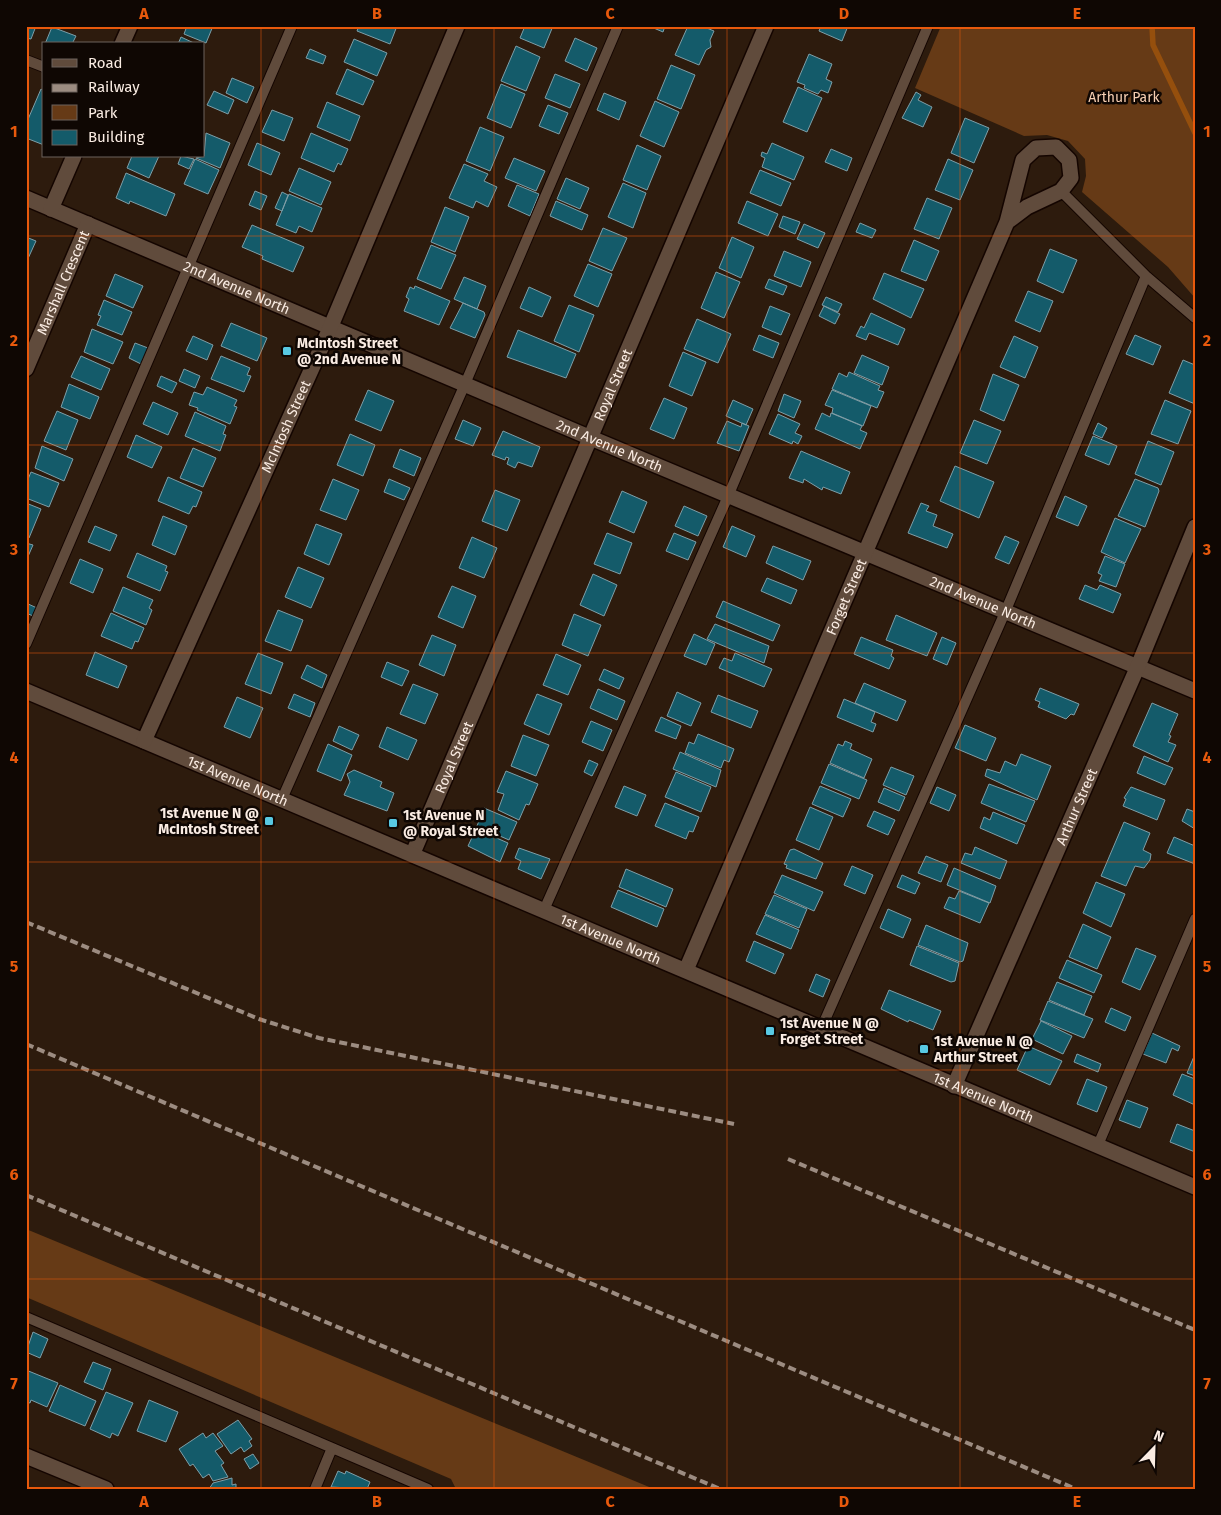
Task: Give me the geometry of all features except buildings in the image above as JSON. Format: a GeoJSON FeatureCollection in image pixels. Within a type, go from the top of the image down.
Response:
{"type":"FeatureCollection","features":[{"type":"Feature","properties":{"kind":"street"},"geometry":{"type":"LineString","coordinates":[[123,42],[130,26]]}},
{"type":"Feature","properties":{"kind":"street","name":"McIntosh Street"},"geometry":{"type":"LineString","coordinates":[[144,741],[331,326],[458,26]]}},
{"type":"Feature","properties":{"kind":"street","name":"Royal Street"},"geometry":{"type":"LineString","coordinates":[[413,853],[766,26]]}},
{"type":"Feature","properties":{"kind":"street","name":"Forget Street"},"geometry":{"type":"LineString","coordinates":[[686,970],[1007,222],[1023,160],[1036,148],[1056,147],[1069,160],[1071,178],[1061,191]]}},
{"type":"Feature","properties":{"kind":"street"},"geometry":{"type":"LineString","coordinates":[[51,209],[73,158]]}},
{"type":"Feature","properties":{"kind":"street"},"geometry":{"type":"LineString","coordinates":[[1007,222],[1027,207],[1061,191]]}},
{"type":"Feature","properties":{"kind":"street","name":"2nd Avenue North"},"geometry":{"type":"LineString","coordinates":[[26,198],[591,438],[1006,610],[1195,691]]}},
{"type":"Feature","properties":{"kind":"street","name":"Marshall Crescent"},"geometry":{"type":"LineString","coordinates":[[26,369],[88,224]]}},
{"type":"Feature","properties":{"kind":"street","name":"Arthur Street"},"geometry":{"type":"LineString","coordinates":[[954,1086],[1138,666],[1195,527]]}},
{"type":"Feature","properties":{"kind":"street","name":"1st Avenue North"},"geometry":{"type":"LineString","coordinates":[[26,691],[413,853],[954,1086],[1098,1144],[1195,1187]]}},
{"type":"Feature","properties":{"kind":"street"},"geometry":{"type":"LineString","coordinates":[[26,1456],[106,1489]]}},
{"type":"Feature","properties":{"kind":"lane"},"geometry":{"type":"LineString","coordinates":[[26,644],[292,26]]}},
{"type":"Feature","properties":{"kind":"lane"},"geometry":{"type":"LineString","coordinates":[[282,799],[465,384],[618,26]]}},
{"type":"Feature","properties":{"kind":"lane"},"geometry":{"type":"LineString","coordinates":[[544,910],[729,494],[928,26]]}},
{"type":"Feature","properties":{"kind":"lane"},"geometry":{"type":"LineString","coordinates":[[26,60],[42,66]]}},
{"type":"Feature","properties":{"kind":"lane"},"geometry":{"type":"LineString","coordinates":[[1061,191],[1146,276],[1195,318]]}},
{"type":"Feature","properties":{"kind":"lane"},"geometry":{"type":"LineString","coordinates":[[821,1029],[1006,610],[1146,276]]}},
{"type":"Feature","properties":{"kind":"lane"},"geometry":{"type":"LineString","coordinates":[[1098,1144],[1195,919]]}},
{"type":"Feature","properties":{"kind":"lane"},"geometry":{"type":"LineString","coordinates":[[26,1317],[428,1489]]}},
{"type":"Feature","properties":{"kind":"lane"},"geometry":{"type":"LineString","coordinates":[[315,1489],[332,1448]]}},
{"type":"Feature","properties":{"kind":"green space","name":"Arthur Park"},"geometry":{"type":"Polygon","coordinates":[[[941,26],[1195,26],[1195,298],[1168,267],[1082,192],[1086,176],[1085,159],[1068,141],[1047,135],[1024,136],[915,88],[941,26]]]}},
{"type":"Feature","properties":{"kind":"green space"},"geometry":{"type":"Polygon","coordinates":[[[26,1229],[654,1489],[456,1489],[451,1479],[26,1297],[26,1229]]]}},
{"type":"Feature","properties":{"kind":"waterway"},"geometry":{"type":"LineString","coordinates":[[1152,26],[1153,45],[1195,133]]}},
{"type":"Feature","properties":{"kind":"railway"},"geometry":{"type":"LineString","coordinates":[[26,922],[259,1019],[319,1038],[734,1124]]}},
{"type":"Feature","properties":{"kind":"railway"},"geometry":{"type":"LineString","coordinates":[[26,1044],[1076,1489]]}},
{"type":"Feature","properties":{"kind":"railway"},"geometry":{"type":"LineString","coordinates":[[788,1159],[1195,1330]]}},
{"type":"Feature","properties":{"kind":"railway"},"geometry":{"type":"LineString","coordinates":[[26,1195],[720,1489]]}},
{"type":"Feature","properties":{"kind":"place","name":"McIntosh Street @ 2nd Avenue N"},"geometry":{"type":"Point","coordinates":[287,351]}},
{"type":"Feature","properties":{"kind":"place","name":"1st Avenue N @ McIntosh Street"},"geometry":{"type":"Point","coordinates":[269,821]}},
{"type":"Feature","properties":{"kind":"place","name":"1st Avenue N @ Royal Street"},"geometry":{"type":"Point","coordinates":[393,823]}},
{"type":"Feature","properties":{"kind":"place","name":"1st Avenue N @ Forget Street"},"geometry":{"type":"Point","coordinates":[770,1031]}},
{"type":"Feature","properties":{"kind":"place","name":"1st Avenue N @ Arthur Street"},"geometry":{"type":"Point","coordinates":[924,1049]}}]}
